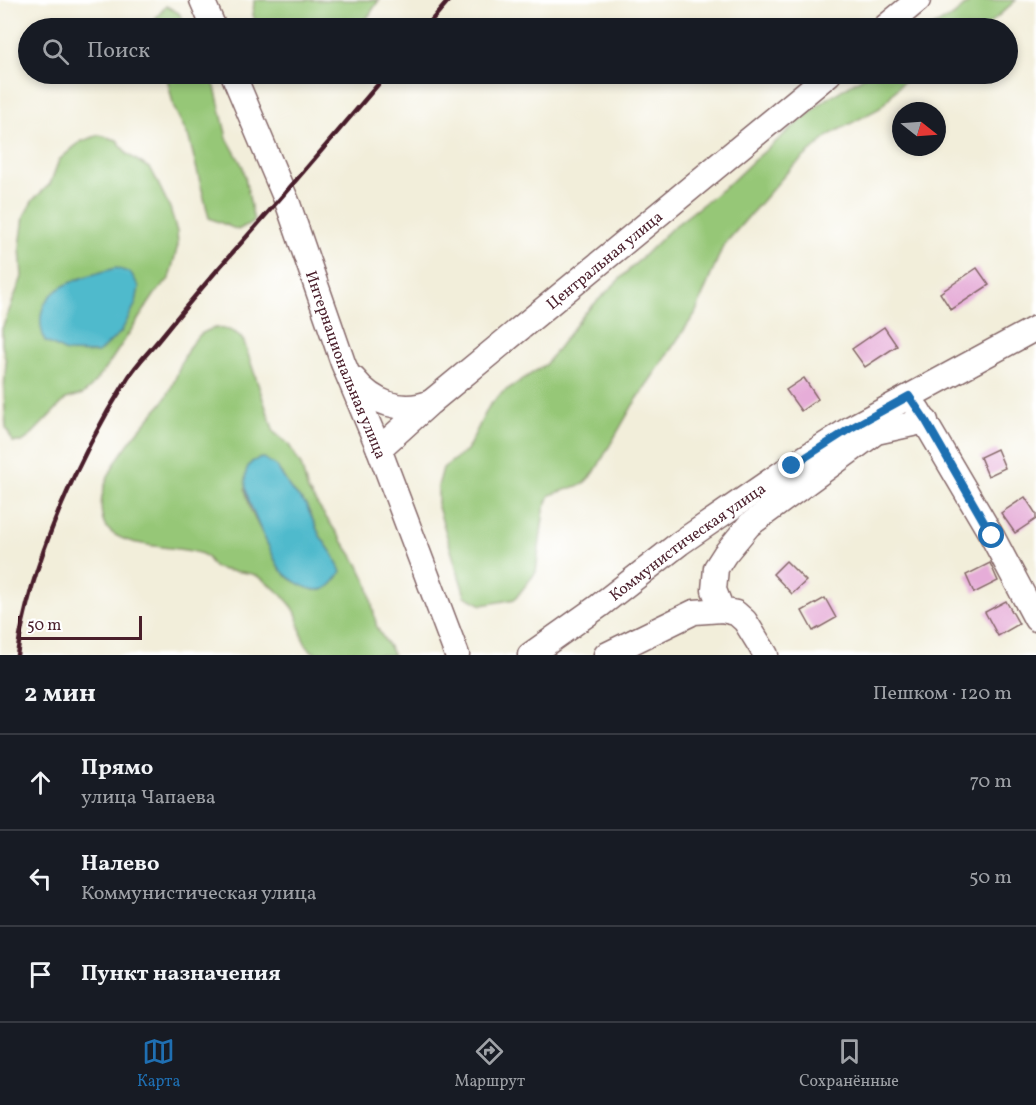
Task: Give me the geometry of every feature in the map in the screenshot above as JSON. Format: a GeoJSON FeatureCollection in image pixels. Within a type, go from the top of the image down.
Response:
{"type":"FeatureCollection","features":[{"type":"Feature","properties":{"kind":"street"},"geometry":{"type":"LineString","coordinates":[[202,0],[210,18]]}},
{"type":"Feature","properties":{"kind":"street"},"geometry":{"type":"LineString","coordinates":[[896,18],[918,0]]}},
{"type":"Feature","properties":{"kind":"street","name":"Интернациональная улица"},"geometry":{"type":"LineString","coordinates":[[237,84],[288,204],[343,363],[379,449],[458,655]]}},
{"type":"Feature","properties":{"kind":"street","name":"Центральная улица"},"geometry":{"type":"LineString","coordinates":[[379,449],[431,402],[817,84]]}},
{"type":"Feature","properties":{"kind":"street","name":"Коммунистическая улица"},"geometry":{"type":"LineString","coordinates":[[530,655],[599,606],[680,543],[851,428],[1036,328]]}},
{"type":"Feature","properties":{"kind":"street"},"geometry":{"type":"LineString","coordinates":[[343,363],[361,387],[386,404],[408,407],[422,406],[431,402]]}},
{"type":"Feature","properties":{"kind":"street"},"geometry":{"type":"LineString","coordinates":[[909,396],[926,421],[992,536],[1036,619]]}},
{"type":"Feature","properties":{"kind":"street"},"geometry":{"type":"LineString","coordinates":[[722,610],[714,590],[716,568],[749,525],[876,432],[926,421]]}},
{"type":"Feature","properties":{"kind":"street"},"geometry":{"type":"LineString","coordinates":[[606,655],[694,612],[722,610],[736,613],[745,621],[766,655]]}},
{"type":"Feature","properties":{"kind":"green space"},"geometry":{"type":"Polygon","coordinates":[[[254,0],[379,0],[367,18],[254,18],[254,0]]]}},
{"type":"Feature","properties":{"kind":"green space"},"geometry":{"type":"Polygon","coordinates":[[[972,0],[1016,0],[996,18],[949,18],[972,0]]]}},
{"type":"Feature","properties":{"kind":"green space"},"geometry":{"type":"Polygon","coordinates":[[[166,6],[179,13],[181,18],[156,18],[166,6]]]}},
{"type":"Feature","properties":{"kind":"green space"},"geometry":{"type":"Polygon","coordinates":[[[168,84],[214,84],[227,138],[243,167],[254,221],[238,230],[209,218],[189,138],[174,108],[168,84]]]}},
{"type":"Feature","properties":{"kind":"green space"},"geometry":{"type":"Polygon","coordinates":[[[851,84],[901,84],[880,108],[831,134],[790,169],[723,246],[695,314],[633,405],[594,473],[583,484],[550,495],[544,510],[536,572],[515,599],[482,605],[465,596],[438,507],[438,486],[443,468],[467,450],[489,406],[503,392],[545,365],[585,313],[672,228],[729,184],[825,100],[851,84]]]}},
{"type":"Feature","properties":{"kind":"green space"},"geometry":{"type":"Polygon","coordinates":[[[99,135],[117,140],[127,154],[149,168],[154,175],[170,208],[177,232],[178,245],[169,279],[155,294],[90,388],[83,394],[66,399],[22,442],[13,442],[6,428],[4,391],[6,362],[2,345],[2,329],[22,277],[20,247],[24,216],[33,200],[50,184],[59,160],[80,142],[99,135]]]}},
{"type":"Feature","properties":{"kind":"green space"},"geometry":{"type":"Polygon","coordinates":[[[216,328],[229,330],[244,342],[274,432],[289,445],[301,465],[308,491],[358,564],[368,585],[377,628],[394,655],[317,654],[304,641],[292,606],[260,578],[255,575],[218,569],[202,554],[132,542],[109,530],[103,520],[101,504],[110,472],[130,441],[163,402],[189,348],[204,332],[216,328]],[[277,467],[245,489],[251,511],[280,569],[292,580],[314,590],[323,590],[334,556],[320,536],[306,505],[290,488],[277,467]]]}},
{"type":"Feature","properties":{"kind":"water"},"geometry":{"type":"Polygon","coordinates":[[[116,268],[131,273],[139,287],[136,303],[121,332],[98,353],[66,352],[45,341],[41,323],[42,309],[49,298],[72,282],[116,268]]]}},
{"type":"Feature","properties":{"kind":"water"},"geometry":{"type":"Polygon","coordinates":[[[264,458],[277,467],[290,488],[306,505],[320,536],[334,556],[341,572],[325,589],[307,588],[285,574],[277,564],[258,524],[248,496],[245,482],[246,470],[252,462],[264,458]]]}},
{"type":"Feature","properties":{"kind":"building"},"geometry":{"type":"Polygon","coordinates":[[[977,268],[989,285],[951,310],[940,293],[977,268]]]}},
{"type":"Feature","properties":{"kind":"building"},"geometry":{"type":"Polygon","coordinates":[[[884,327],[897,346],[865,367],[852,349],[884,327]]]}},
{"type":"Feature","properties":{"kind":"building"},"geometry":{"type":"Polygon","coordinates":[[[804,378],[818,399],[801,411],[786,390],[804,378]]]}},
{"type":"Feature","properties":{"kind":"building"},"geometry":{"type":"Polygon","coordinates":[[[997,449],[1005,468],[988,476],[980,457],[997,449]]]}},
{"type":"Feature","properties":{"kind":"building"},"geometry":{"type":"Polygon","coordinates":[[[1025,497],[1036,514],[1036,519],[1015,533],[1001,513],[1025,497]]]}},
{"type":"Feature","properties":{"kind":"building"},"geometry":{"type":"Polygon","coordinates":[[[786,561],[806,581],[792,594],[773,574],[786,561]]]}},
{"type":"Feature","properties":{"kind":"building"},"geometry":{"type":"Polygon","coordinates":[[[990,563],[998,581],[974,593],[966,575],[990,563]]]}},
{"type":"Feature","properties":{"kind":"building"},"geometry":{"type":"Polygon","coordinates":[[[825,598],[836,618],[813,631],[802,611],[825,598]]]}},
{"type":"Feature","properties":{"kind":"building"},"geometry":{"type":"Polygon","coordinates":[[[1006,601],[1019,624],[998,636],[985,612],[1006,601]]]}},
{"type":"Feature","properties":{"kind":"railway"},"geometry":{"type":"LineString","coordinates":[[434,18],[449,0]]}},
{"type":"Feature","properties":{"kind":"railway"},"geometry":{"type":"LineString","coordinates":[[17,655],[23,620],[33,584],[59,512],[91,441],[128,378],[201,289],[378,84]]}},
{"type":"Feature","properties":{"kind":"route"},"geometry":{"type":"LineString","coordinates":[[792,466],[851,428],[909,396],[926,421],[992,536]]}}]}
